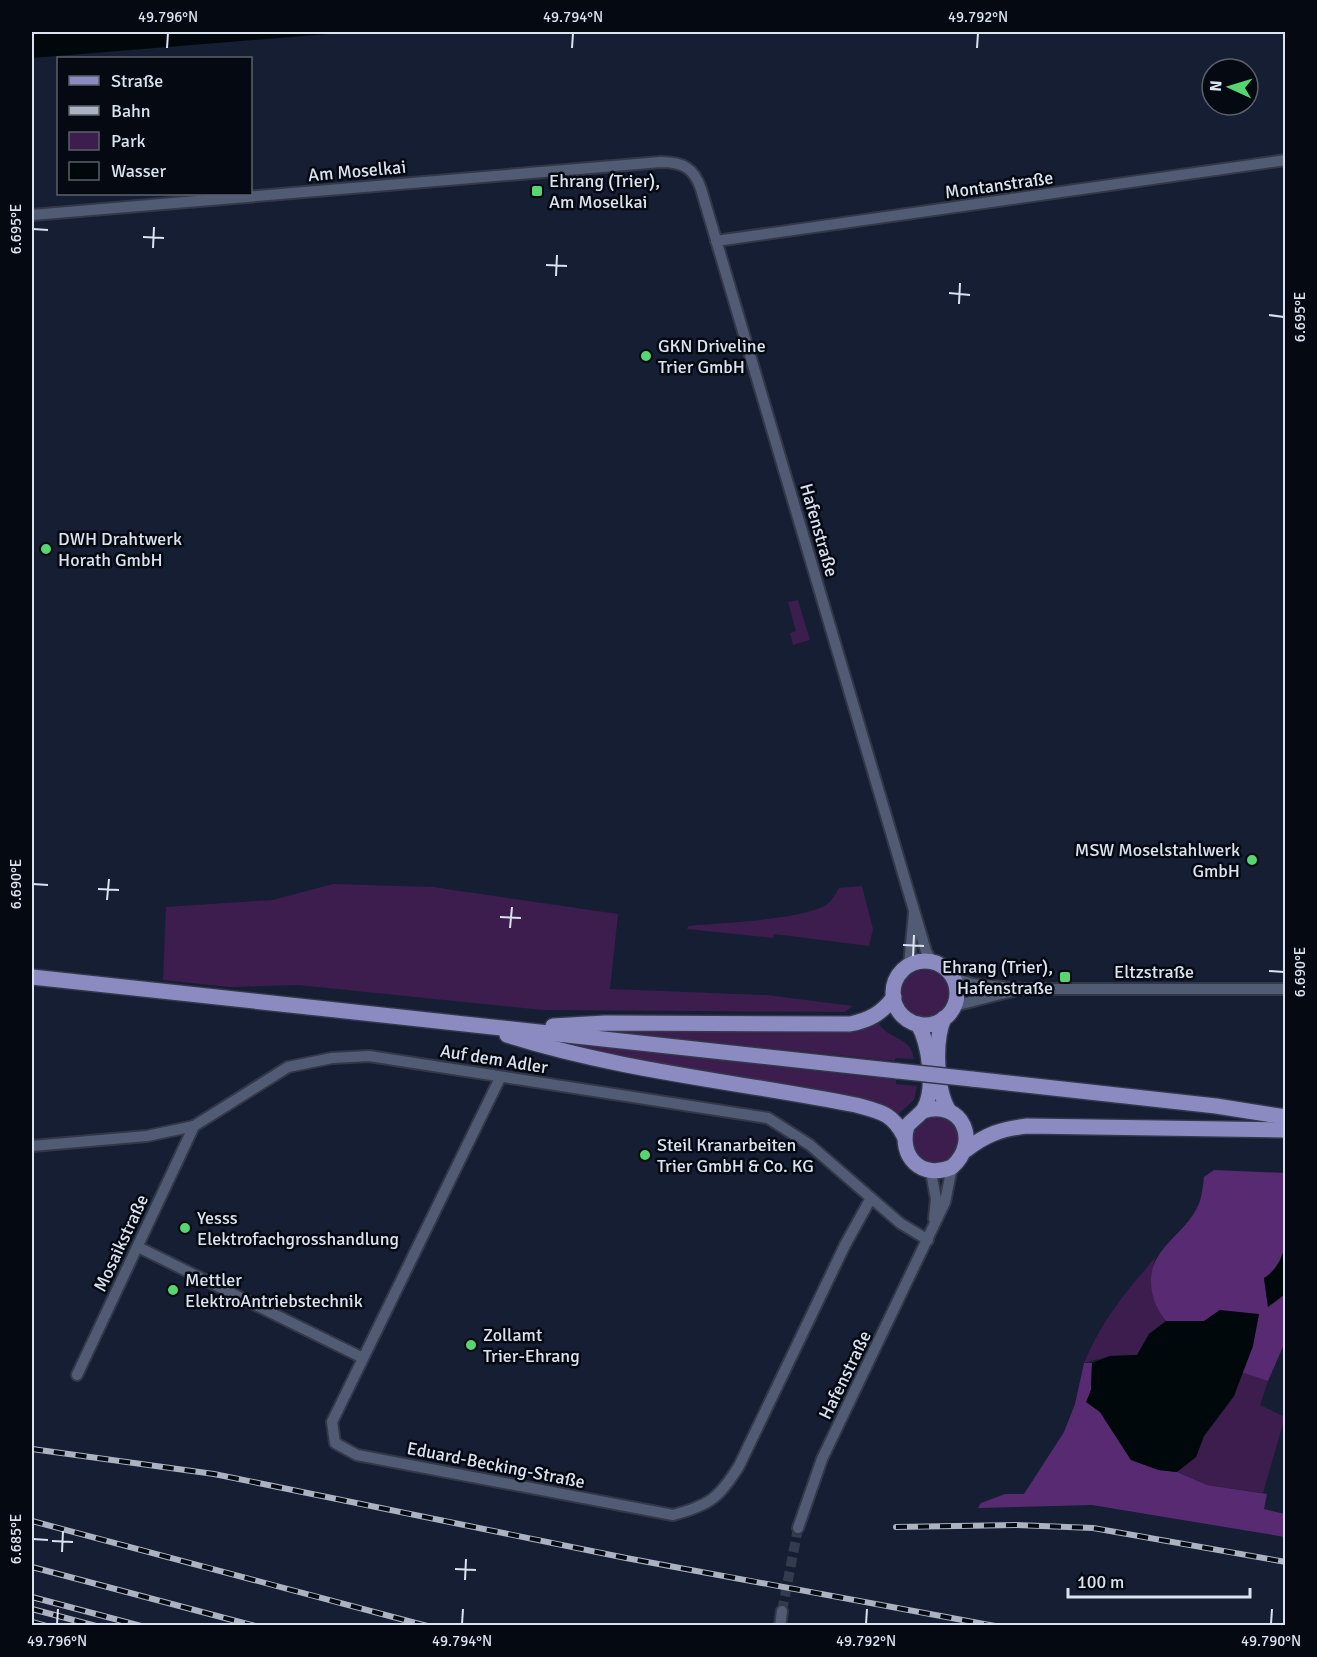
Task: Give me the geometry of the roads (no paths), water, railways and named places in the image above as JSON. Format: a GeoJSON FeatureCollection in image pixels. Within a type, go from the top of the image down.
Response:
{"type":"FeatureCollection","features":[{"type":"Feature","properties":{"kind":"main road"},"geometry":{"type":"LineString","coordinates":[[966,1150],[968,1139],[965,1127],[943,1102],[938,1041],[957,992],[954,978],[948,970],[931,961],[909,965],[896,979],[894,997],[902,1014],[918,1024],[922,1032],[929,1074],[929,1093],[923,1111],[907,1126],[904,1136],[905,1149],[910,1160],[920,1168],[931,1172],[952,1167],[966,1150],[982,1137],[999,1129],[1027,1126],[1286,1130]]}},
{"type":"Feature","properties":{"kind":"main road"},"geometry":{"type":"LineString","coordinates":[[32,976],[1216,1106],[1286,1117]]}},
{"type":"Feature","properties":{"kind":"main road"},"geometry":{"type":"LineString","coordinates":[[502,1027],[605,1023],[850,1024],[870,1019],[885,1008],[894,997]]}},
{"type":"Feature","properties":{"kind":"main road"},"geometry":{"type":"LineString","coordinates":[[918,1024],[932,1024],[949,1012]]}},
{"type":"Feature","properties":{"kind":"main road"},"geometry":{"type":"LineString","coordinates":[[475,1024],[563,1053],[856,1105],[890,1116],[896,1121],[904,1136]]}},
{"type":"Feature","properties":{"kind":"main road"},"geometry":{"type":"LineString","coordinates":[[923,1111],[936,1108],[949,1111]]}},
{"type":"Feature","properties":{"kind":"street","name":"Montanstraße"},"geometry":{"type":"LineString","coordinates":[[716,241],[1286,160]]}},
{"type":"Feature","properties":{"kind":"street","name":"Am Moselkai"},"geometry":{"type":"LineString","coordinates":[[32,215],[661,162],[685,164]]}},
{"type":"Feature","properties":{"kind":"street","name":"Hafenstraße"},"geometry":{"type":"LineString","coordinates":[[685,164],[698,179],[931,961]]}},
{"type":"Feature","properties":{"kind":"street","name":"Hafenstraße"},"geometry":{"type":"LineString","coordinates":[[909,965],[914,910]]}},
{"type":"Feature","properties":{"kind":"street","name":"Eltzstraße"},"geometry":{"type":"LineString","coordinates":[[954,978],[972,984],[1022,989],[1286,989]]}},
{"type":"Feature","properties":{"kind":"street","name":"Eltzstraße"},"geometry":{"type":"LineString","coordinates":[[949,1012],[1022,989]]}},
{"type":"Feature","properties":{"kind":"street","name":"Auf dem Adler"},"geometry":{"type":"LineString","coordinates":[[32,1146],[147,1136],[194,1126],[288,1067],[332,1058],[369,1056],[500,1078],[705,1106],[768,1118],[810,1144],[900,1223],[928,1240]]}},
{"type":"Feature","properties":{"kind":"street","name":"Eduard-Becking-Straße"},"geometry":{"type":"LineString","coordinates":[[500,1078],[332,1422],[335,1443],[357,1455],[673,1515],[703,1507],[726,1487],[739,1466],[845,1245],[871,1198]]}},
{"type":"Feature","properties":{"kind":"street","name":"Mosaikstraße"},"geometry":{"type":"LineString","coordinates":[[77,1375],[194,1126]]}},
{"type":"Feature","properties":{"kind":"street","name":"Hafenstraße"},"geometry":{"type":"LineString","coordinates":[[798,1528],[822,1459],[945,1202],[952,1167]]}},
{"type":"Feature","properties":{"kind":"street","name":"Hafenstraße"},"geometry":{"type":"LineString","coordinates":[[928,1240],[936,1211],[931,1172]]}},
{"type":"Feature","properties":{"kind":"street"},"geometry":{"type":"LineString","coordinates":[[138,1247],[363,1358]]}},
{"type":"Feature","properties":{"kind":"street"},"geometry":{"type":"LineString","coordinates":[[780,1626],[782,1611]]}},
{"type":"Feature","properties":{"kind":"water"},"geometry":{"type":"Polygon","coordinates":[[[32,32],[352,32],[32,58],[32,32]]]}},
{"type":"Feature","properties":{"kind":"water"},"geometry":{"type":"Polygon","coordinates":[[[1285,1246],[1284,1295],[1268,1307],[1264,1278],[1272,1272],[1285,1246]]]}},
{"type":"Feature","properties":{"kind":"water"},"geometry":{"type":"Polygon","coordinates":[[[1220,1310],[1259,1314],[1253,1346],[1234,1396],[1204,1436],[1196,1457],[1177,1472],[1159,1470],[1131,1460],[1100,1412],[1086,1402],[1091,1390],[1092,1363],[1110,1356],[1137,1355],[1149,1334],[1166,1321],[1204,1321],[1220,1310]]]}},
{"type":"Feature","properties":{"kind":"tunnel"},"geometry":{"type":"LineString","coordinates":[[782,1611],[798,1528]]}},
{"type":"Feature","properties":{"kind":"railway"},"geometry":{"type":"LineString","coordinates":[[32,1449],[214,1474],[626,1558],[995,1626]]}},
{"type":"Feature","properties":{"kind":"railway"},"geometry":{"type":"LineString","coordinates":[[32,1521],[427,1626]]}},
{"type":"Feature","properties":{"kind":"railway"},"geometry":{"type":"LineString","coordinates":[[896,1527],[1016,1525],[1093,1528],[1286,1562]]}},
{"type":"Feature","properties":{"kind":"railway"},"geometry":{"type":"LineString","coordinates":[[32,1567],[255,1626]]}},
{"type":"Feature","properties":{"kind":"railway"},"geometry":{"type":"LineString","coordinates":[[32,1597],[141,1626]]}},
{"type":"Feature","properties":{"kind":"railway"},"geometry":{"type":"LineString","coordinates":[[32,1609],[96,1626]]}},
{"type":"Feature","properties":{"kind":"railway"},"geometry":{"type":"LineString","coordinates":[[32,1622],[46,1626]]}},
{"type":"Feature","properties":{"kind":"place","name":"Ehrang (Trier), Am Moselkai"},"geometry":{"type":"Point","coordinates":[537,191]}},
{"type":"Feature","properties":{"kind":"place","name":"GKN Driveline Trier GmbH"},"geometry":{"type":"Point","coordinates":[646,356]}},
{"type":"Feature","properties":{"kind":"place","name":"DWH Drahtwerk Horath GmbH"},"geometry":{"type":"Point","coordinates":[46,549]}},
{"type":"Feature","properties":{"kind":"place","name":"MSW Moselstahlwerk GmbH"},"geometry":{"type":"Point","coordinates":[1252,860]}},
{"type":"Feature","properties":{"kind":"place","name":"Ehrang (Trier), Hafenstraße"},"geometry":{"type":"Point","coordinates":[1065,977]}},
{"type":"Feature","properties":{"kind":"place","name":"Steil Kranarbeiten Trier GmbH & Co. KG"},"geometry":{"type":"Point","coordinates":[645,1155]}},
{"type":"Feature","properties":{"kind":"place","name":"Yesss Elektrofachgrosshandlung"},"geometry":{"type":"Point","coordinates":[185,1228]}},
{"type":"Feature","properties":{"kind":"place","name":"Mettler ElektroAntriebstechnik"},"geometry":{"type":"Point","coordinates":[173,1290]}},
{"type":"Feature","properties":{"kind":"place","name":"Zollamt Trier-Ehrang"},"geometry":{"type":"Point","coordinates":[471,1345]}}]}
